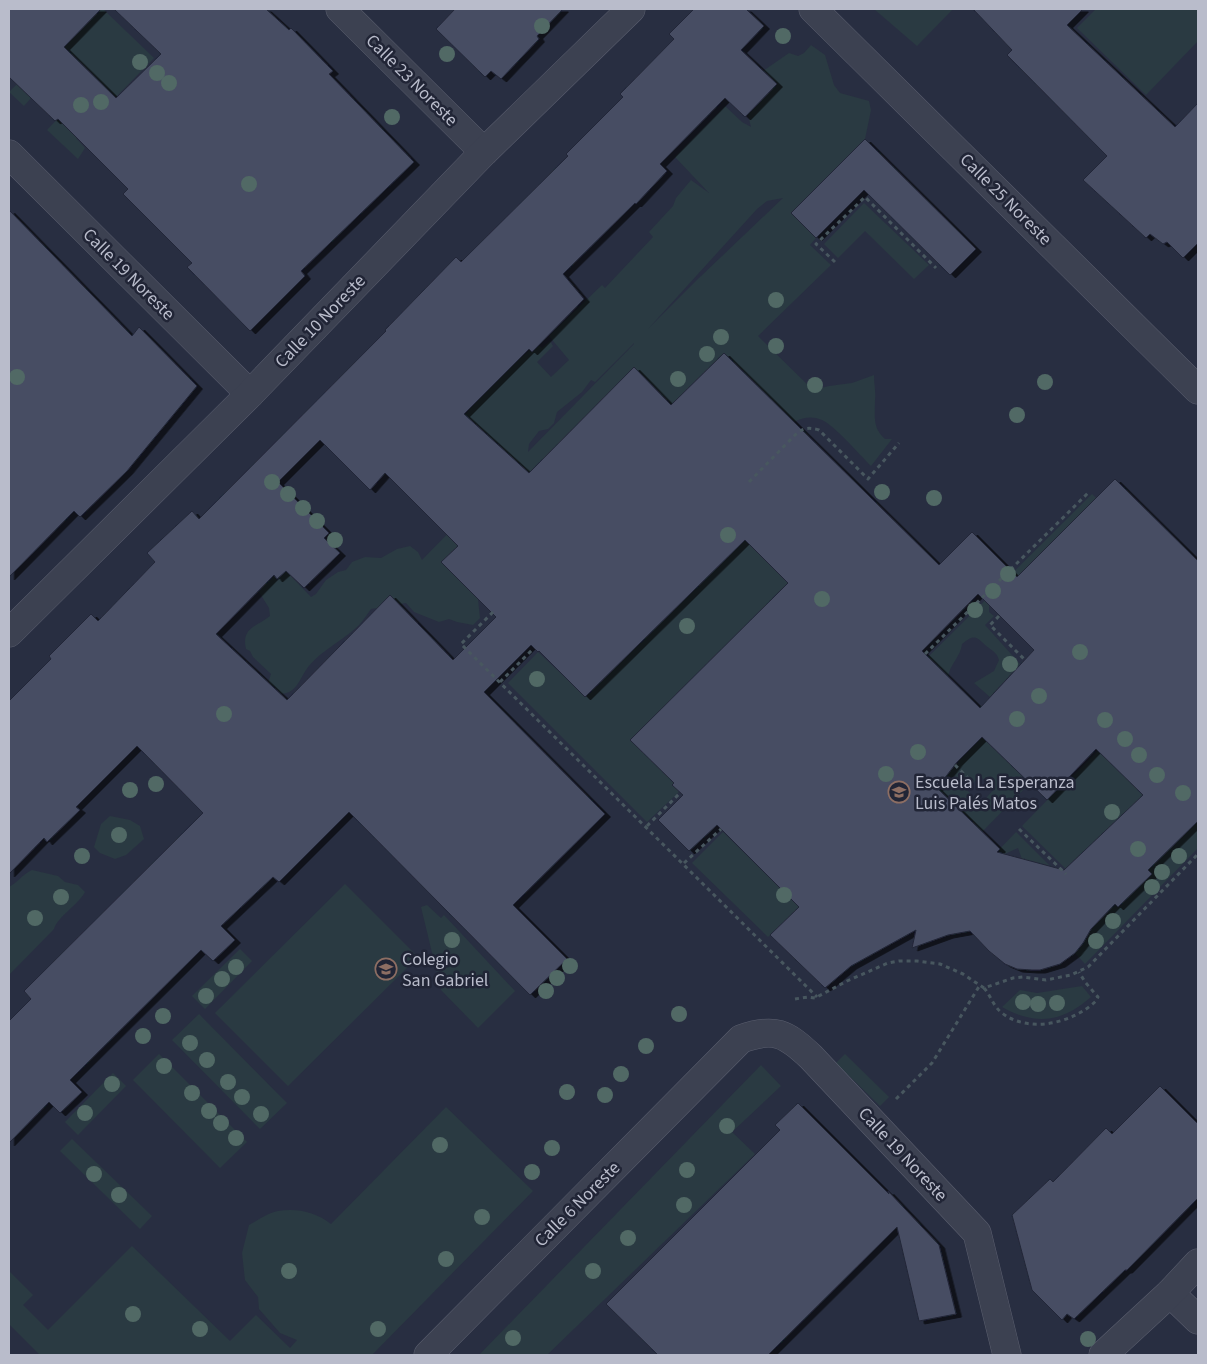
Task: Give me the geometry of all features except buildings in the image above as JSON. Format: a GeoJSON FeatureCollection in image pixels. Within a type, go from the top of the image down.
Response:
{"type":"FeatureCollection","features":[{"type":"Feature","properties":{"kind":"street","name":"Calle 23 Noreste"},"geometry":{"type":"LineString","coordinates":[[340,9],[484,152]]}},
{"type":"Feature","properties":{"kind":"street","name":"Calle 10 Noreste"},"geometry":{"type":"LineString","coordinates":[[11,627],[250,394],[484,152],[631,9]]}},
{"type":"Feature","properties":{"kind":"street","name":"Calle 25 Noreste"},"geometry":{"type":"LineString","coordinates":[[813,9],[1198,390]]}},
{"type":"Feature","properties":{"kind":"street","name":"Calle 19 Noreste"},"geometry":{"type":"LineString","coordinates":[[9,154],[250,394]]}},
{"type":"Feature","properties":{"kind":"street","name":"Calle 19 Noreste"},"geometry":{"type":"LineString","coordinates":[[726,1054],[741,1039],[757,1033],[778,1033],[798,1044],[977,1233],[1007,1355]]}},
{"type":"Feature","properties":{"kind":"street","name":"Calle 6 Noreste"},"geometry":{"type":"LineString","coordinates":[[428,1355],[726,1054]]}},
{"type":"Feature","properties":{"kind":"street"},"geometry":{"type":"LineString","coordinates":[[1103,1355],[1170,1293],[1198,1263]]}},
{"type":"Feature","properties":{"kind":"street"},"geometry":{"type":"LineString","coordinates":[[1170,1293],[1198,1320]]}},
{"type":"Feature","properties":{"kind":"path"},"geometry":{"type":"LineString","coordinates":[[834,262],[816,244],[865,196],[936,268]]}},
{"type":"Feature","properties":{"kind":"path"},"geometry":{"type":"LineString","coordinates":[[749,482],[804,428],[819,430],[868,478],[898,443]]}},
{"type":"Feature","properties":{"kind":"path"},"geometry":{"type":"LineString","coordinates":[[925,654],[1090,492]]}},
{"type":"Feature","properties":{"kind":"path"},"geometry":{"type":"LineString","coordinates":[[493,612],[461,644],[647,826],[817,997]]}},
{"type":"Feature","properties":{"kind":"path"},"geometry":{"type":"LineString","coordinates":[[1000,616],[990,625],[1024,660]]}},
{"type":"Feature","properties":{"kind":"path"},"geometry":{"type":"LineString","coordinates":[[500,682],[534,648]]}},
{"type":"Feature","properties":{"kind":"path"},"geometry":{"type":"LineString","coordinates":[[955,765],[973,783]]}},
{"type":"Feature","properties":{"kind":"path"},"geometry":{"type":"LineString","coordinates":[[647,826],[680,793]]}},
{"type":"Feature","properties":{"kind":"path"},"geometry":{"type":"LineString","coordinates":[[684,863],[720,829]]}},
{"type":"Feature","properties":{"kind":"path"},"geometry":{"type":"LineString","coordinates":[[1019,829],[1066,874]]}},
{"type":"Feature","properties":{"kind":"path"},"geometry":{"type":"LineString","coordinates":[[984,988],[1013,978],[1023,977],[1046,980],[1079,972],[1088,967],[1198,854]]}},
{"type":"Feature","properties":{"kind":"path"},"geometry":{"type":"LineString","coordinates":[[795,998],[815,998],[888,963],[917,961],[940,964],[963,974],[984,988],[991,996],[994,1005],[1003,1014],[1013,1019],[1035,1024],[1058,1023],[1092,1005],[1098,997],[1079,972]]}},
{"type":"Feature","properties":{"kind":"path"},"geometry":{"type":"LineString","coordinates":[[896,1099],[932,1063],[980,985]]}},
{"type":"Feature","properties":{"kind":"shaded area"},"geometry":{"type":"Polygon","coordinates":[[[55,9],[103,9],[154,58],[76,138],[85,148],[78,159],[47,130],[96,78],[66,49],[25,92],[31,98],[24,106],[9,92],[88,14],[60,14],[55,9]]]}},
{"type":"Feature","properties":{"kind":"shaded area"},"geometry":{"type":"Polygon","coordinates":[[[874,9],[953,9],[917,46],[874,9]]]}},
{"type":"Feature","properties":{"kind":"shaded area"},"geometry":{"type":"Polygon","coordinates":[[[1096,9],[1198,9],[1198,41],[1146,95],[1077,28],[1096,9]]]}},
{"type":"Feature","properties":{"kind":"shaded area"},"geometry":{"type":"Polygon","coordinates":[[[811,45],[825,55],[834,85],[840,93],[869,101],[871,110],[865,139],[791,213],[816,238],[810,245],[831,265],[758,336],[813,390],[852,383],[874,375],[876,426],[885,439],[892,439],[871,466],[827,423],[819,419],[809,418],[796,421],[744,473],[788,416],[724,353],[678,398],[692,425],[634,368],[442,562],[478,599],[480,618],[473,625],[449,619],[439,622],[414,612],[406,603],[371,609],[359,625],[311,663],[293,690],[279,694],[268,683],[271,674],[246,649],[245,642],[248,632],[270,616],[269,608],[259,592],[271,573],[277,579],[286,571],[311,597],[316,594],[326,580],[338,572],[346,570],[352,562],[365,557],[381,558],[397,549],[410,546],[418,552],[422,560],[501,479],[482,449],[487,435],[465,415],[490,384],[537,344],[542,348],[550,341],[553,346],[537,362],[551,377],[569,360],[549,336],[602,285],[605,288],[653,237],[649,232],[673,206],[676,198],[691,180],[709,193],[675,157],[725,106],[742,122],[751,127],[748,115],[777,84],[763,71],[789,53],[798,56],[804,53],[811,45]],[[783,198],[767,201],[757,209],[648,329],[699,278],[783,198]],[[634,344],[595,382],[591,380],[582,392],[557,412],[554,423],[548,429],[539,431],[529,444],[528,452],[634,344]]]}},
{"type":"Feature","properties":{"kind":"shaded area"},"geometry":{"type":"Polygon","coordinates":[[[864,203],[929,265],[914,279],[865,231],[838,258],[824,244],[864,203]]]}},
{"type":"Feature","properties":{"kind":"shaded area"},"geometry":{"type":"Polygon","coordinates":[[[714,481],[748,543],[782,577],[797,564],[789,582],[631,740],[681,790],[647,822],[508,683],[538,652],[586,697],[728,556],[714,481]]]}},
{"type":"Feature","properties":{"kind":"shaded area"},"geometry":{"type":"Polygon","coordinates":[[[1092,494],[1096,498],[989,605],[989,612],[994,616],[985,625],[1020,664],[990,697],[974,683],[994,671],[999,660],[995,653],[974,637],[962,644],[948,677],[928,657],[1092,494]]]}},
{"type":"Feature","properties":{"kind":"shaded area"},"geometry":{"type":"Polygon","coordinates":[[[1076,674],[1198,798],[1198,848],[1085,964],[1075,953],[1091,929],[1115,904],[1118,907],[1152,874],[1107,830],[1072,862],[1069,872],[1022,826],[1060,787],[1040,767],[1068,781],[1110,739],[1076,674]]]}},
{"type":"Feature","properties":{"kind":"shaded area"},"geometry":{"type":"Polygon","coordinates":[[[982,737],[1030,783],[982,832],[933,784],[955,765],[982,737]],[[980,776],[967,790],[981,804],[994,789],[980,776]]]}},
{"type":"Feature","properties":{"kind":"shaded area"},"geometry":{"type":"Polygon","coordinates":[[[903,787],[936,821],[795,911],[768,937],[692,863],[723,832],[770,878],[903,787]]]}},
{"type":"Feature","properties":{"kind":"shaded area"},"geometry":{"type":"Polygon","coordinates":[[[110,816],[130,820],[140,826],[144,839],[126,855],[115,859],[100,853],[94,847],[101,824],[110,816]]]}},
{"type":"Feature","properties":{"kind":"shaded area"},"geometry":{"type":"Polygon","coordinates":[[[1016,832],[1050,866],[1041,864],[1024,865],[1018,848],[987,862],[1016,832]]]}},
{"type":"Feature","properties":{"kind":"shaded area"},"geometry":{"type":"Polygon","coordinates":[[[32,870],[58,876],[65,882],[78,885],[85,892],[78,902],[59,920],[54,929],[9,975],[9,887],[32,870]]]}},
{"type":"Feature","properties":{"kind":"shaded area"},"geometry":{"type":"Polygon","coordinates":[[[345,884],[418,957],[288,1086],[215,1013],[345,884]]]}},
{"type":"Feature","properties":{"kind":"shaded area"},"geometry":{"type":"Polygon","coordinates":[[[427,905],[441,918],[444,915],[515,991],[478,1028],[441,990],[421,907],[427,905]]]}},
{"type":"Feature","properties":{"kind":"shaded area"},"geometry":{"type":"Polygon","coordinates":[[[240,949],[252,961],[205,1009],[192,996],[240,949]]]}},
{"type":"Feature","properties":{"kind":"shaded area"},"geometry":{"type":"Polygon","coordinates":[[[1082,986],[1091,997],[1070,1012],[1060,1016],[1038,1019],[1014,1013],[1002,1007],[1020,990],[1037,993],[1082,986]]]}},
{"type":"Feature","properties":{"kind":"shaded area"},"geometry":{"type":"Polygon","coordinates":[[[199,1014],[287,1103],[260,1129],[172,1040],[199,1014]]]}},
{"type":"Feature","properties":{"kind":"shaded area"},"geometry":{"type":"Polygon","coordinates":[[[159,1054],[247,1142],[220,1168],[133,1080],[159,1054]]]}},
{"type":"Feature","properties":{"kind":"shaded area"},"geometry":{"type":"Polygon","coordinates":[[[845,1054],[889,1097],[880,1106],[836,1063],[845,1054]]]}},
{"type":"Feature","properties":{"kind":"shaded area"},"geometry":{"type":"Polygon","coordinates":[[[761,1065],[781,1086],[732,1132],[755,1154],[547,1355],[479,1355],[761,1065]]]}},
{"type":"Feature","properties":{"kind":"shaded area"},"geometry":{"type":"Polygon","coordinates":[[[113,1073],[126,1086],[78,1135],[65,1122],[113,1073]]]}},
{"type":"Feature","properties":{"kind":"shaded area"},"geometry":{"type":"Polygon","coordinates":[[[446,1107],[533,1191],[372,1355],[40,1355],[9,1324],[9,1271],[33,1295],[23,1305],[48,1330],[132,1246],[230,1341],[256,1315],[290,1348],[297,1340],[280,1333],[259,1309],[258,1297],[245,1280],[242,1253],[249,1225],[274,1212],[285,1210],[313,1214],[331,1224],[446,1107]]]}},
{"type":"Feature","properties":{"kind":"shaded area"},"geometry":{"type":"Polygon","coordinates":[[[72,1139],[152,1216],[140,1229],[60,1151],[72,1139]]]}},
{"type":"Feature","properties":{"kind":"place","name":"Escuela La Esperanza Luis Palés Matos"},"geometry":{"type":"Point","coordinates":[899,792]}},
{"type":"Feature","properties":{"kind":"place","name":"Colegio San Gabriel"},"geometry":{"type":"Point","coordinates":[386,969]}}]}
